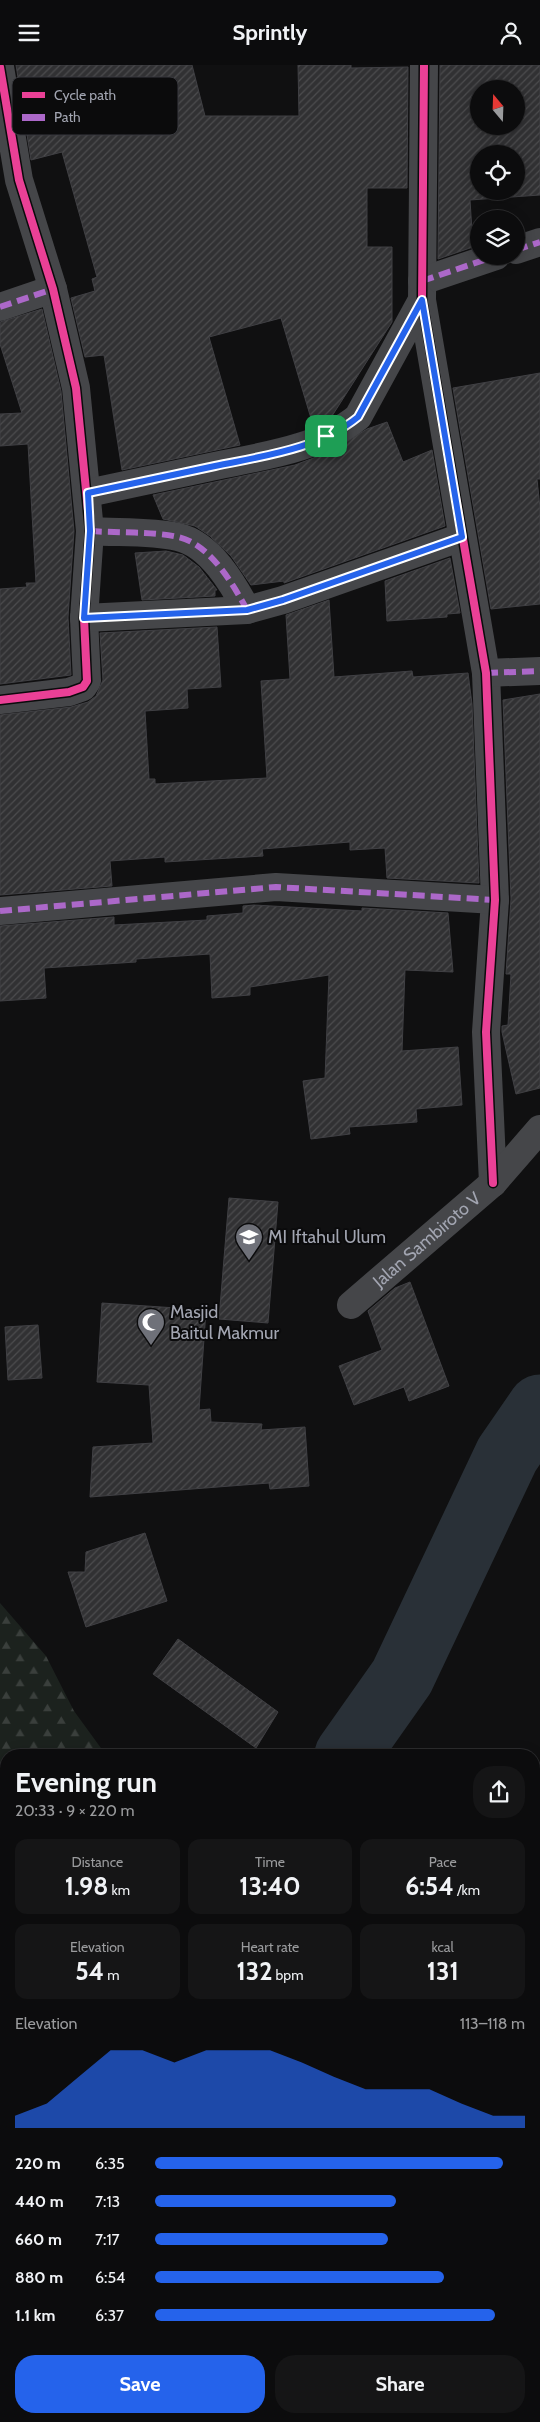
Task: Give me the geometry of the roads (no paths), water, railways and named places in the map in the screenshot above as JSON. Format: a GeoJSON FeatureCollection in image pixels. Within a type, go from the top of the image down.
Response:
{"type":"FeatureCollection","features":[{"type":"Feature","properties":{"kind":"street"},"geometry":{"type":"LineString","coordinates":[[424,65],[422,290],[486,673],[495,900],[486,1032],[493,1183]]}},
{"type":"Feature","properties":{"kind":"street"},"geometry":{"type":"LineString","coordinates":[[0,67],[19,179],[52,289],[76,387],[88,493],[90,531],[84,618],[87,681],[83,687],[69,692],[0,700]]}},
{"type":"Feature","properties":{"kind":"street"},"geometry":{"type":"LineString","coordinates":[[525,246],[540,241]]}},
{"type":"Feature","properties":{"kind":"street"},"geometry":{"type":"LineString","coordinates":[[88,493],[282,452],[326,436],[348,425],[358,417],[422,290],[476,265]]}},
{"type":"Feature","properties":{"kind":"street"},"geometry":{"type":"LineString","coordinates":[[0,307],[52,289]]}},
{"type":"Feature","properties":{"kind":"street"},"geometry":{"type":"LineString","coordinates":[[90,531],[179,537],[194,543],[217,563],[233,583],[247,610]]}},
{"type":"Feature","properties":{"kind":"street"},"geometry":{"type":"LineString","coordinates":[[84,618],[247,610],[283,600],[462,537]]}},
{"type":"Feature","properties":{"kind":"street"},"geometry":{"type":"LineString","coordinates":[[486,673],[540,671]]}},
{"type":"Feature","properties":{"kind":"street"},"geometry":{"type":"LineString","coordinates":[[0,911],[276,887],[495,900]]}},
{"type":"Feature","properties":{"kind":"street","name":"Jalan Sambiroto V"},"geometry":{"type":"LineString","coordinates":[[351,1305],[493,1183],[540,1129]]}},
{"type":"Feature","properties":{"kind":"waterway"},"geometry":{"type":"LineString","coordinates":[[351,1749],[402,1677],[507,1455],[540,1407]]}},
{"type":"Feature","properties":{"kind":"place","name":"MI Iftahul Ulum"},"geometry":{"type":"Point","coordinates":[249,1261]}},
{"type":"Feature","properties":{"kind":"place","name":"Masjid Baitul Makmur"},"geometry":{"type":"Point","coordinates":[151,1346]}}]}
